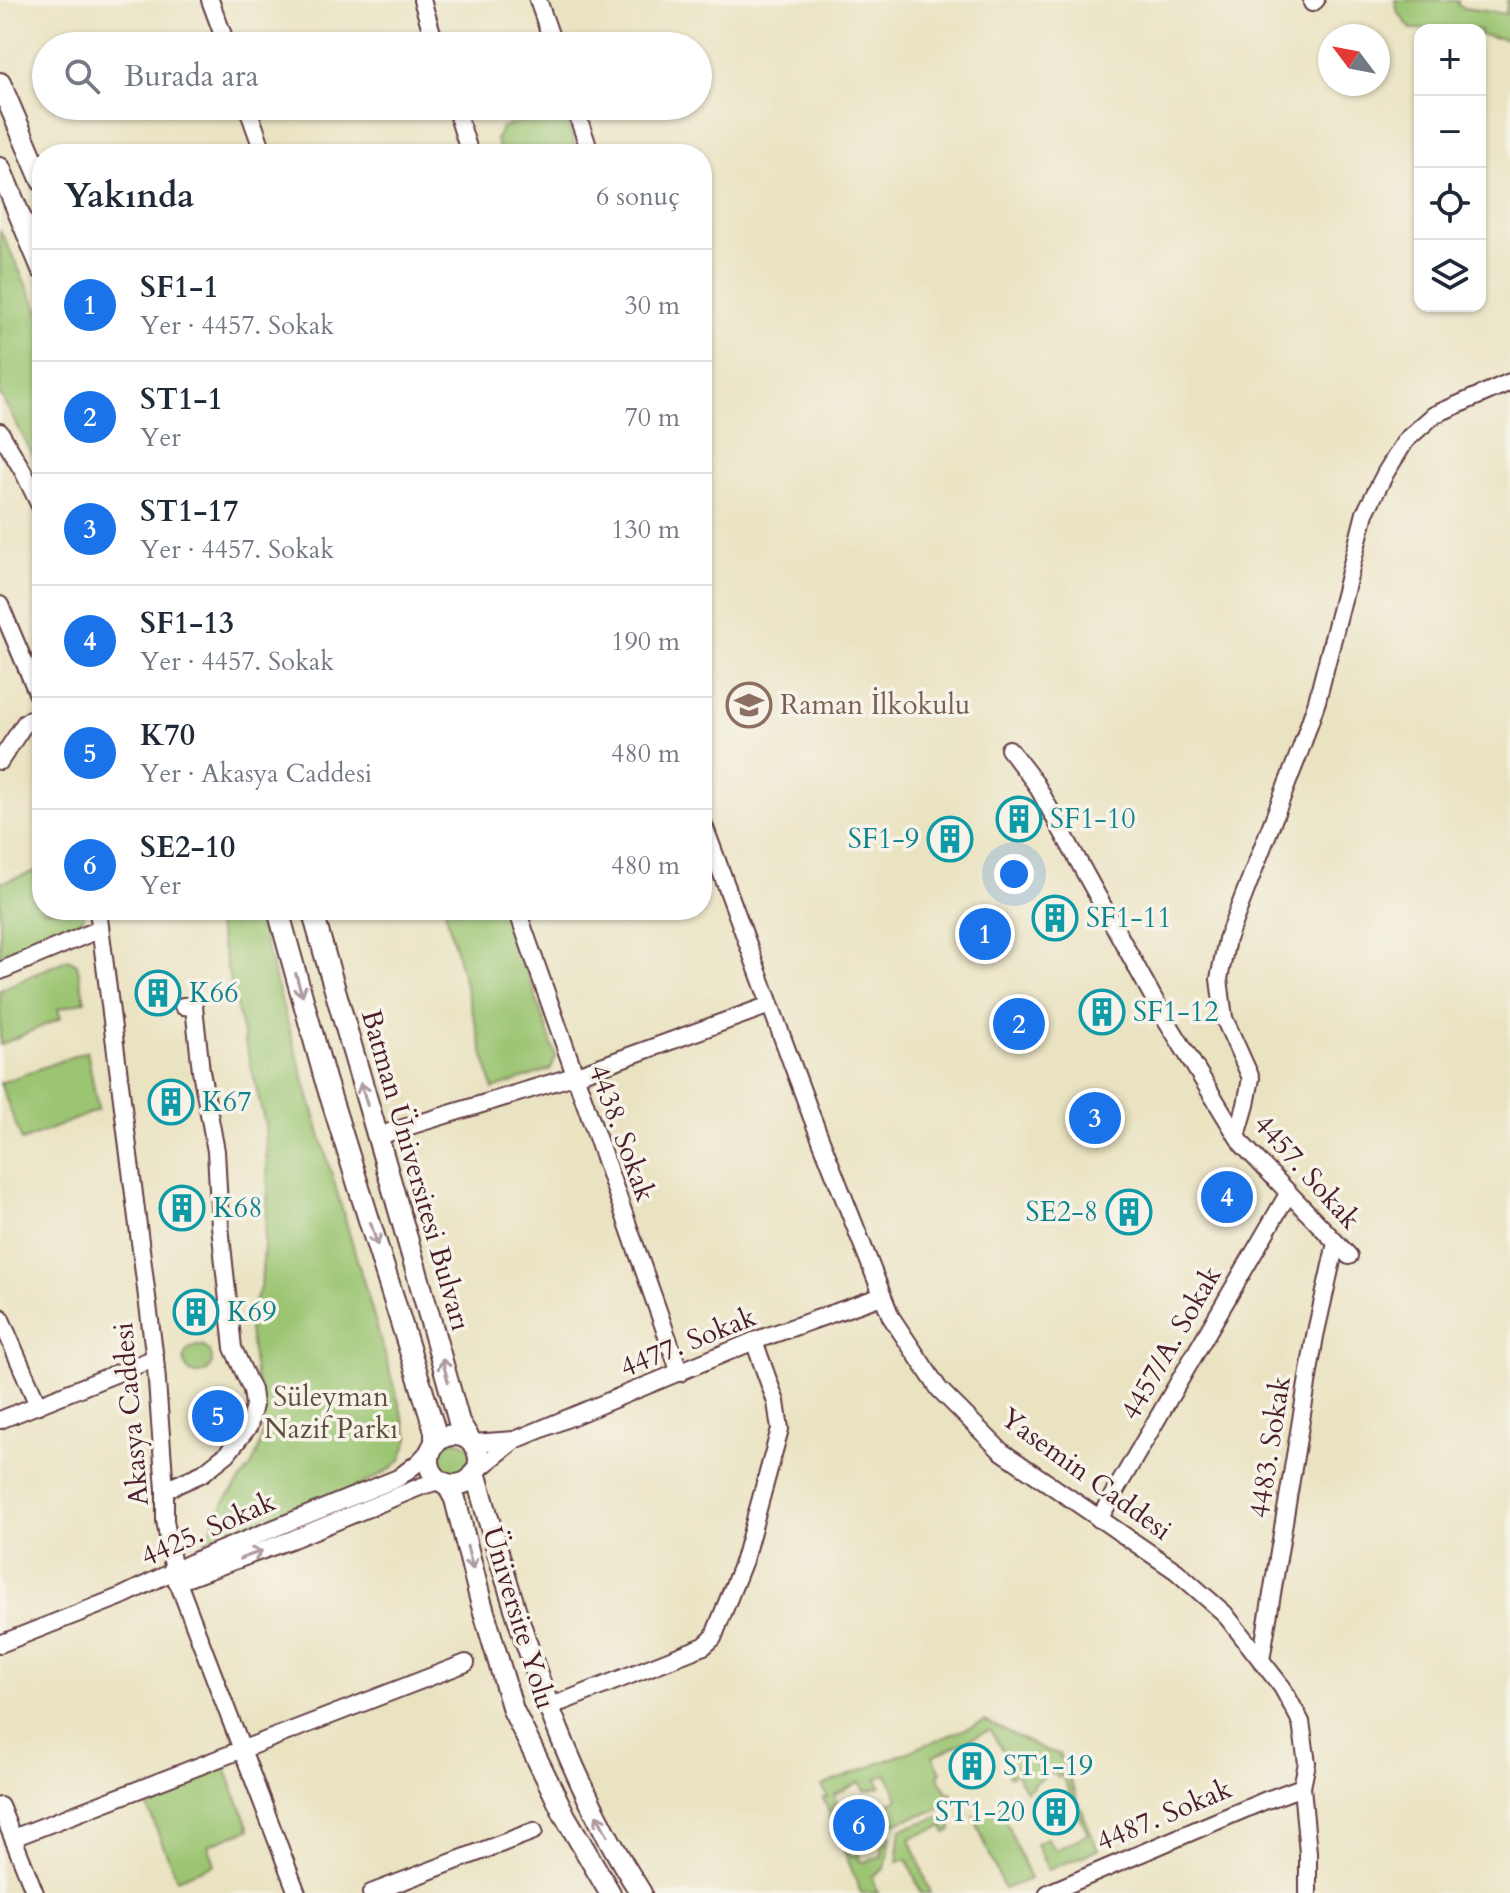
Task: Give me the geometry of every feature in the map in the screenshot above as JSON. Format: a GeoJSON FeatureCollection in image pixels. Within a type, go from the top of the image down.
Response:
{"type":"FeatureCollection","features":[{"type":"Feature","properties":{"kind":"main road"},"geometry":{"type":"LineString","coordinates":[[0,83],[32,158]]}},
{"type":"Feature","properties":{"kind":"main road"},"geometry":{"type":"LineString","coordinates":[[0,168],[32,245]]}},
{"type":"Feature","properties":{"kind":"main road"},"geometry":{"type":"LineString","coordinates":[[281,920],[325,1079],[435,1431],[429,1467],[433,1475],[443,1482],[456,1485],[470,1479],[478,1457],[472,1443],[458,1435],[450,1435],[433,1447]]}},
{"type":"Feature","properties":{"kind":"main road","name":"Batman Üniversitesi Bulvarı"},"geometry":{"type":"LineString","coordinates":[[315,920],[459,1422],[472,1443]]}},
{"type":"Feature","properties":{"kind":"main road"},"geometry":{"type":"LineString","coordinates":[[475,1472],[523,1636],[560,1737],[596,1814],[641,1893]]}},
{"type":"Feature","properties":{"kind":"main road","name":"Üniversite Yolu"},"geometry":{"type":"LineString","coordinates":[[443,1482],[455,1499],[513,1710],[565,1816],[610,1893]]}},
{"type":"Feature","properties":{"kind":"street"},"geometry":{"type":"LineString","coordinates":[[210,0],[222,32]]}},
{"type":"Feature","properties":{"kind":"street"},"geometry":{"type":"LineString","coordinates":[[422,0],[432,32]]}},
{"type":"Feature","properties":{"kind":"street"},"geometry":{"type":"LineString","coordinates":[[538,0],[549,32]]}},
{"type":"Feature","properties":{"kind":"street"},"geometry":{"type":"LineString","coordinates":[[252,120],[260,144]]}},
{"type":"Feature","properties":{"kind":"street"},"geometry":{"type":"LineString","coordinates":[[459,120],[467,144]]}},
{"type":"Feature","properties":{"kind":"street"},"geometry":{"type":"LineString","coordinates":[[579,120],[587,143]]}},
{"type":"Feature","properties":{"kind":"street"},"geometry":{"type":"LineString","coordinates":[[1237,1136],[1251,1078],[1224,1018],[1219,979],[1227,939],[1317,701],[1365,513],[1406,440],[1434,415],[1510,382]]}},
{"type":"Feature","properties":{"kind":"street"},"geometry":{"type":"LineString","coordinates":[[0,432],[32,489]]}},
{"type":"Feature","properties":{"kind":"street"},"geometry":{"type":"LineString","coordinates":[[0,605],[32,680]]}},
{"type":"Feature","properties":{"kind":"street"},"geometry":{"type":"LineString","coordinates":[[0,761],[25,723],[32,718]]}},
{"type":"Feature","properties":{"kind":"street","name":"4457. Sokak"},"geometry":{"type":"LineString","coordinates":[[1009,749],[1036,784],[1159,1008],[1237,1136],[1349,1256]]}},
{"type":"Feature","properties":{"kind":"street","name":"Yasemin Caddesi"},"geometry":{"type":"LineString","coordinates":[[712,847],[882,1296],[891,1317],[939,1389],[1001,1451],[1176,1571],[1224,1613],[1282,1687],[1301,1722],[1307,1763],[1302,1787],[1308,1893]]}},
{"type":"Feature","properties":{"kind":"street","name":"Akasya Caddesi"},"geometry":{"type":"LineString","coordinates":[[99,920],[155,1358],[165,1520],[176,1577],[297,1893]]}},
{"type":"Feature","properties":{"kind":"street","name":"4438. Sokak"},"geometry":{"type":"LineString","coordinates":[[520,920],[680,1373]]}},
{"type":"Feature","properties":{"kind":"street"},"geometry":{"type":"LineString","coordinates":[[0,971],[100,929]]}},
{"type":"Feature","properties":{"kind":"street"},"geometry":{"type":"LineString","coordinates":[[378,1138],[574,1076],[770,1005]]}},
{"type":"Feature","properties":{"kind":"street"},"geometry":{"type":"LineString","coordinates":[[165,1490],[203,1473],[227,1454],[249,1426],[254,1405],[252,1390],[233,1348],[220,1226],[216,1151],[201,1071],[194,1007],[183,1006]]}},
{"type":"Feature","properties":{"kind":"street","name":"4457/A. Sokak"},"geometry":{"type":"LineString","coordinates":[[1099,1519],[1288,1194]]}},
{"type":"Feature","properties":{"kind":"street","name":"4483. Sokak"},"geometry":{"type":"LineString","coordinates":[[1261,1660],[1315,1336],[1336,1243]]}},
{"type":"Feature","properties":{"kind":"street","name":"4477. Sokak"},"geometry":{"type":"LineString","coordinates":[[515,1440],[754,1341],[882,1296]]}},
{"type":"Feature","properties":{"kind":"street"},"geometry":{"type":"LineString","coordinates":[[0,1317],[38,1405]]}},
{"type":"Feature","properties":{"kind":"street"},"geometry":{"type":"LineString","coordinates":[[548,1705],[704,1646],[713,1638],[744,1560],[780,1429],[776,1402],[754,1341]]}},
{"type":"Feature","properties":{"kind":"street"},"geometry":{"type":"LineString","coordinates":[[0,1420],[155,1358]]}},
{"type":"Feature","properties":{"kind":"street"},"geometry":{"type":"LineString","coordinates":[[472,1443],[515,1440]]}},
{"type":"Feature","properties":{"kind":"street"},"geometry":{"type":"LineString","coordinates":[[475,1472],[515,1440]]}},
{"type":"Feature","properties":{"kind":"street","name":"4425. Sokak"},"geometry":{"type":"LineString","coordinates":[[0,1644],[176,1577],[201,1558],[398,1478],[433,1447]]}},
{"type":"Feature","properties":{"kind":"street"},"geometry":{"type":"LineString","coordinates":[[176,1577],[293,1539],[422,1486],[443,1482]]}},
{"type":"Feature","properties":{"kind":"street"},"geometry":{"type":"LineString","coordinates":[[13,1838],[466,1663]]}},
{"type":"Feature","properties":{"kind":"street","name":"4487. Sokak"},"geometry":{"type":"LineString","coordinates":[[1048,1893],[1302,1787]]}},
{"type":"Feature","properties":{"kind":"street"},"geometry":{"type":"LineString","coordinates":[[0,1806],[35,1893]]}},
{"type":"Feature","properties":{"kind":"street"},"geometry":{"type":"LineString","coordinates":[[371,1893],[534,1831]]}},
{"type":"Feature","properties":{"kind":"green space"},"geometry":{"type":"Polygon","coordinates":[[[1395,0],[1458,0],[1458,5],[1464,8],[1506,14],[1507,0],[1510,0],[1510,40],[1486,36],[1486,24],[1414,24],[1414,29],[1411,29],[1398,13],[1395,0]]]}},
{"type":"Feature","properties":{"kind":"green space"},"geometry":{"type":"Polygon","coordinates":[[[526,120],[567,120],[575,144],[497,144],[501,128],[526,120]]]}},
{"type":"Feature","properties":{"kind":"green space"},"geometry":{"type":"Polygon","coordinates":[[[0,230],[32,297],[32,453],[0,394],[0,230]]]}},
{"type":"Feature","properties":{"kind":"green space"},"geometry":{"type":"Polygon","coordinates":[[[32,872],[32,920],[81,920],[0,954],[0,883],[32,872]]]}},
{"type":"Feature","properties":{"kind":"green space","name":"Süleyman Nazif Parkı"},"geometry":{"type":"Polygon","coordinates":[[[215,920],[259,920],[409,1438],[401,1460],[352,1490],[205,1540],[223,1503],[252,1465],[263,1431],[248,1322],[261,1285],[268,1191],[265,1124],[215,920]]]}},
{"type":"Feature","properties":{"kind":"green space"},"geometry":{"type":"Polygon","coordinates":[[[448,920],[509,920],[556,1056],[551,1069],[493,1089],[448,920]]]}},
{"type":"Feature","properties":{"kind":"green space"},"geometry":{"type":"Polygon","coordinates":[[[68,959],[77,964],[85,1001],[58,1009],[61,1018],[0,1045],[0,990],[68,959]]]}},
{"type":"Feature","properties":{"kind":"green space"},"geometry":{"type":"Polygon","coordinates":[[[87,1051],[98,1110],[22,1141],[0,1083],[87,1051]]]}},
{"type":"Feature","properties":{"kind":"green space"},"geometry":{"type":"Polygon","coordinates":[[[198,1346],[208,1350],[212,1360],[208,1370],[198,1374],[188,1370],[184,1360],[188,1350],[198,1346]]]}},
{"type":"Feature","properties":{"kind":"green space"},"geometry":{"type":"Polygon","coordinates":[[[455,1441],[468,1447],[474,1460],[468,1473],[455,1479],[442,1473],[436,1460],[442,1447],[455,1441]]]}},
{"type":"Feature","properties":{"kind":"green space"},"geometry":{"type":"Polygon","coordinates":[[[985,1721],[1059,1754],[1098,1850],[1048,1870],[1036,1844],[1047,1838],[1055,1850],[1088,1834],[1062,1775],[1058,1778],[1054,1772],[1033,1783],[1034,1786],[1026,1791],[1016,1774],[1009,1777],[1004,1763],[1008,1760],[990,1730],[933,1756],[941,1772],[938,1775],[955,1804],[895,1823],[887,1805],[898,1799],[887,1774],[877,1779],[881,1787],[865,1791],[860,1782],[834,1795],[837,1803],[832,1806],[851,1856],[859,1854],[860,1861],[865,1862],[882,1856],[882,1846],[886,1843],[877,1821],[882,1819],[891,1838],[885,1869],[872,1876],[878,1893],[861,1893],[823,1798],[828,1797],[822,1786],[985,1721]]]}},
{"type":"Feature","properties":{"kind":"green space"},"geometry":{"type":"Polygon","coordinates":[[[223,1764],[250,1829],[208,1845],[215,1864],[177,1879],[144,1799],[223,1764]]]}},
{"type":"Feature","properties":{"kind":"green space"},"geometry":{"type":"Polygon","coordinates":[[[999,1805],[1030,1879],[1004,1889],[974,1817],[999,1805]]]}},
{"type":"Feature","properties":{"kind":"green space"},"geometry":{"type":"Polygon","coordinates":[[[946,1815],[952,1830],[946,1833],[943,1826],[910,1838],[931,1893],[921,1893],[907,1859],[897,1862],[901,1829],[946,1815]]]}},
{"type":"Feature","properties":{"kind":"place","name":"Raman İlkokulu"},"geometry":{"type":"Point","coordinates":[749,705]}},
{"type":"Feature","properties":{"kind":"place","name":"SF1-10"},"geometry":{"type":"Point","coordinates":[1019,819]}},
{"type":"Feature","properties":{"kind":"place","name":"SF1-9"},"geometry":{"type":"Point","coordinates":[950,839]}},
{"type":"Feature","properties":{"kind":"place","name":"SF1-11"},"geometry":{"type":"Point","coordinates":[1055,918]}},
{"type":"Feature","properties":{"kind":"place","name":"SF1-1"},"geometry":{"type":"Point","coordinates":[985,934]}},
{"type":"Feature","properties":{"kind":"place","name":"K66"},"geometry":{"type":"Point","coordinates":[158,993]}},
{"type":"Feature","properties":{"kind":"place","name":"SF1-12"},"geometry":{"type":"Point","coordinates":[1102,1012]}},
{"type":"Feature","properties":{"kind":"place","name":"ST1-1"},"geometry":{"type":"Point","coordinates":[1019,1024]}},
{"type":"Feature","properties":{"kind":"place","name":"K67"},"geometry":{"type":"Point","coordinates":[171,1102]}},
{"type":"Feature","properties":{"kind":"place","name":"ST1-17"},"geometry":{"type":"Point","coordinates":[1095,1118]}},
{"type":"Feature","properties":{"kind":"place","name":"SF1-13"},"geometry":{"type":"Point","coordinates":[1227,1197]}},
{"type":"Feature","properties":{"kind":"place","name":"K68"},"geometry":{"type":"Point","coordinates":[182,1208]}},
{"type":"Feature","properties":{"kind":"place","name":"SE2-8"},"geometry":{"type":"Point","coordinates":[1129,1212]}},
{"type":"Feature","properties":{"kind":"place","name":"K69"},"geometry":{"type":"Point","coordinates":[196,1312]}},
{"type":"Feature","properties":{"kind":"place","name":"K70"},"geometry":{"type":"Point","coordinates":[218,1416]}},
{"type":"Feature","properties":{"kind":"place","name":"ST1-19"},"geometry":{"type":"Point","coordinates":[972,1766]}},
{"type":"Feature","properties":{"kind":"place","name":"ST1-20"},"geometry":{"type":"Point","coordinates":[1056,1812]}},
{"type":"Feature","properties":{"kind":"place","name":"SE2-10"},"geometry":{"type":"Point","coordinates":[859,1825]}}]}
